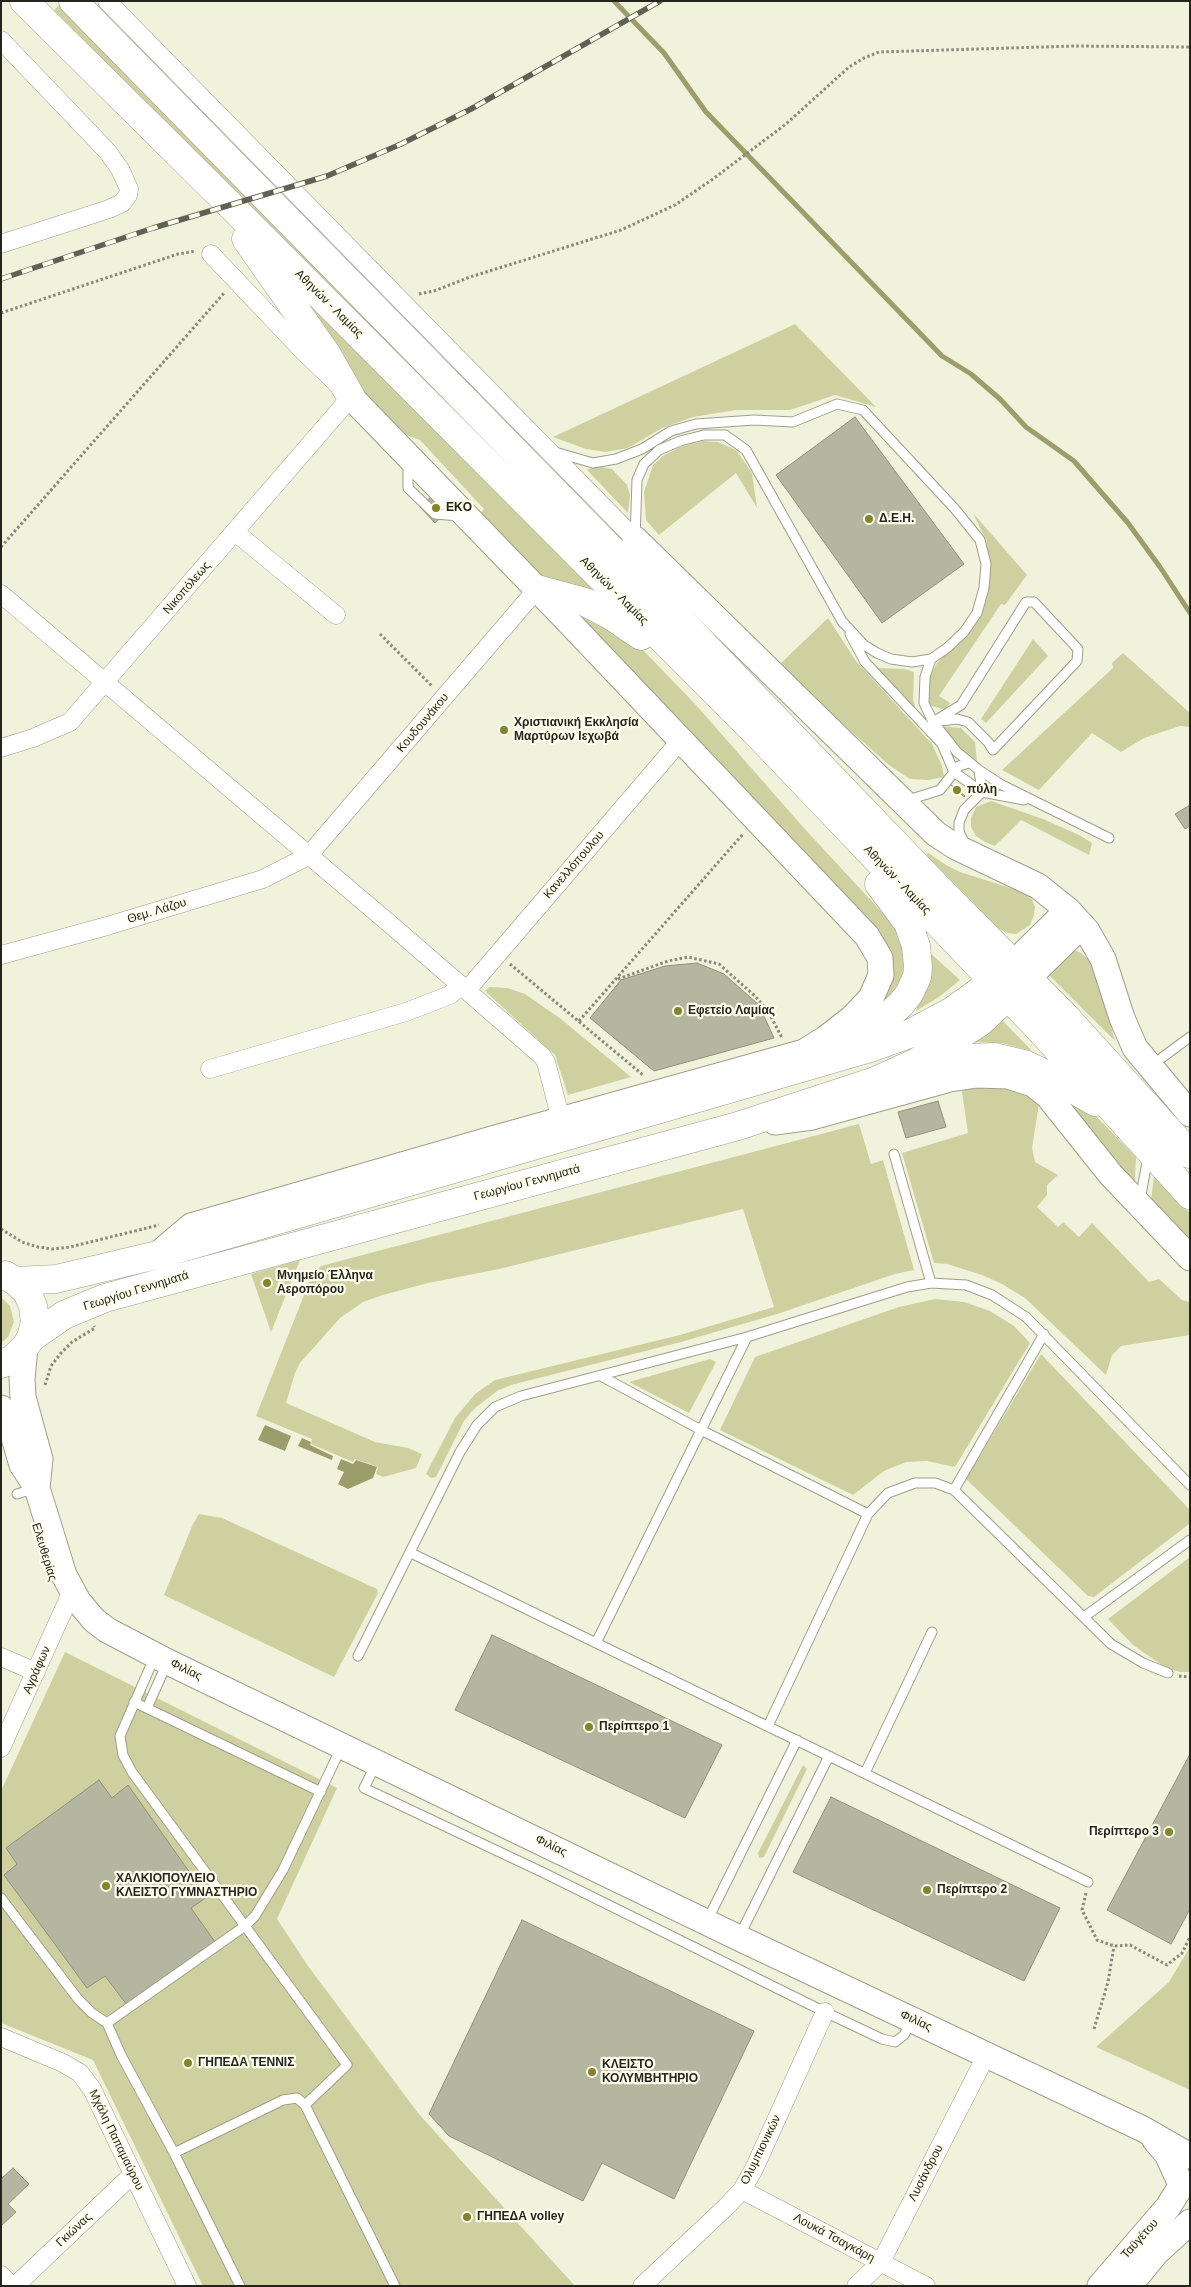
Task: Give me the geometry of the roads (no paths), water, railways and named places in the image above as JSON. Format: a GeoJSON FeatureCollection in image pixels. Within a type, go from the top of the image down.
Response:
{"type":"FeatureCollection","features":[{"type":"Feature","properties":{"kind":"main road","name":"Αθηνών - Λαμίας"},"geometry":{"type":"LineString","coordinates":[[24,1],[762,739],[1001,989],[1190,1195]]}},
{"type":"Feature","properties":{"kind":"main road","name":"Αθηνών - Λαμίας"},"geometry":{"type":"LineString","coordinates":[[73,1],[662,601],[878,827],[1064,1014],[1190,1154]]}},
{"type":"Feature","properties":{"kind":"main road"},"geometry":{"type":"LineString","coordinates":[[231,206],[251,247],[326,353],[351,397]]}},
{"type":"Feature","properties":{"kind":"main road"},"geometry":{"type":"LineString","coordinates":[[536,589],[586,602],[610,615],[724,702]]}},
{"type":"Feature","properties":{"kind":"main road"},"geometry":{"type":"LineString","coordinates":[[762,739],[773,763],[784,780],[900,909],[908,923],[917,952],[917,977],[901,1004],[859,1038],[798,1062]]}},
{"type":"Feature","properties":{"kind":"main road"},"geometry":{"type":"LineString","coordinates":[[6,1275],[56,1279],[157,1255],[798,1062],[910,1034],[952,1011],[1001,989],[1021,971]]}},
{"type":"Feature","properties":{"kind":"main road","name":"Γεωργίου Γεννηματά"},"geometry":{"type":"LineString","coordinates":[[1,1364],[13,1359],[28,1343],[64,1315],[105,1298],[738,1126],[875,1082],[915,1063],[979,1023],[1001,989]]}},
{"type":"Feature","properties":{"kind":"main road"},"geometry":{"type":"LineString","coordinates":[[875,1082],[968,1058],[995,1057],[1024,1064],[1050,1076],[1124,1122]]}},
{"type":"Feature","properties":{"kind":"main road"},"geometry":{"type":"LineString","coordinates":[[6,1275],[26,1292],[33,1306],[35,1322],[28,1343]]}},
{"type":"Feature","properties":{"kind":"street"},"geometry":{"type":"LineString","coordinates":[[107,1],[635,539],[936,834],[974,856],[1038,886],[1075,918],[1103,959],[1128,1033],[1135,1048],[1190,1114]]}},
{"type":"Feature","properties":{"kind":"street"},"geometry":{"type":"LineString","coordinates":[[1,40],[107,151],[123,174],[129,193],[122,202],[109,209],[1,244]]}},
{"type":"Feature","properties":{"kind":"street"},"geometry":{"type":"LineString","coordinates":[[157,1255],[191,1226],[492,1138],[663,1091],[798,1062],[804,1052],[825,1039],[863,1008],[879,981],[881,969],[880,958],[867,936],[536,589],[351,397],[305,353],[212,254]]}},
{"type":"Feature","properties":{"kind":"street","name":"Νικοπόλεως"},"geometry":{"type":"LineString","coordinates":[[1,748],[33,738],[70,722],[351,397]]}},
{"type":"Feature","properties":{"kind":"street"},"geometry":{"type":"LineString","coordinates":[[235,532],[336,615]]}},
{"type":"Feature","properties":{"kind":"street","name":"Κουδουνάκου"},"geometry":{"type":"LineString","coordinates":[[308,856],[536,589]]}},
{"type":"Feature","properties":{"kind":"street"},"geometry":{"type":"LineString","coordinates":[[1,594],[464,987],[544,1059],[561,1120]]}},
{"type":"Feature","properties":{"kind":"street","name":"Κανελλόπουλου"},"geometry":{"type":"LineString","coordinates":[[210,1069],[406,1012],[450,995],[464,987],[498,954],[681,740]]}},
{"type":"Feature","properties":{"kind":"street","name":"Θεμ. Λάζου"},"geometry":{"type":"LineString","coordinates":[[1,955],[107,926],[263,879],[308,856]]}},
{"type":"Feature","properties":{"kind":"street"},"geometry":{"type":"LineString","coordinates":[[1021,971],[1075,918]]}},
{"type":"Feature","properties":{"kind":"street"},"geometry":{"type":"LineString","coordinates":[[738,1126],[812,1117],[950,1079],[977,1074],[1008,1076],[1033,1084],[1048,1096],[1105,1168],[1187,1254]]}},
{"type":"Feature","properties":{"kind":"street","name":"Φιλίας"},"geometry":{"type":"LineString","coordinates":[[27,1491],[40,1459],[23,1397],[22,1379],[28,1343]]}},
{"type":"Feature","properties":{"kind":"street","name":"Φιλίας"},"geometry":{"type":"LineString","coordinates":[[1,1408],[13,1434],[27,1491],[58,1563],[72,1592],[100,1626],[162,1658],[739,1938],[1143,2129],[1190,2156]]}},
{"type":"Feature","properties":{"kind":"street","name":"Αγράφων"},"geometry":{"type":"LineString","coordinates":[[1,1748],[72,1592]]}},
{"type":"Feature","properties":{"kind":"street"},"geometry":{"type":"LineString","coordinates":[[2,1659],[36,1672]]}},
{"type":"Feature","properties":{"kind":"street","name":"Ολυμπιονικών"},"geometry":{"type":"LineString","coordinates":[[642,2286],[742,2190],[754,2169],[825,2012]]}},
{"type":"Feature","properties":{"kind":"street","name":"Μχάλη Παπαμαύρου"},"geometry":{"type":"LineString","coordinates":[[1,2037],[64,2063],[80,2073],[92,2089],[187,2286]]}},
{"type":"Feature","properties":{"kind":"street","name":"Λυσάνδρου"},"geometry":{"type":"LineString","coordinates":[[856,2286],[881,2262],[987,2054]]}},
{"type":"Feature","properties":{"kind":"street","name":"Φιλίας"},"geometry":{"type":"LineString","coordinates":[[1143,2129],[1167,2154],[1184,2186]]}},
{"type":"Feature","properties":{"kind":"street","name":"Γκιώνας"},"geometry":{"type":"LineString","coordinates":[[13,2286],[133,2174]]}},
{"type":"Feature","properties":{"kind":"street","name":"Ταϋγέτου"},"geometry":{"type":"LineString","coordinates":[[1100,2286],[1184,2186]]}},
{"type":"Feature","properties":{"kind":"street","name":"Λουκά Τσαγκάρη"},"geometry":{"type":"LineString","coordinates":[[742,2190],[926,2286]]}},
{"type":"Feature","properties":{"kind":"street","name":"Ταϋγέτου"},"geometry":{"type":"LineString","coordinates":[[1129,2286],[1156,2253],[1190,2222]]}},
{"type":"Feature","properties":{"kind":"street"},"geometry":{"type":"LineString","coordinates":[[1,2275],[13,2286]]}},
{"type":"Feature","properties":{"kind":"lane"},"geometry":{"type":"LineString","coordinates":[[548,450],[593,463],[616,459],[642,449],[671,431],[696,424],[754,420],[793,422],[837,404],[863,410],[955,509],[980,540],[986,564],[984,588],[977,613],[964,632],[947,648],[931,659],[912,662],[891,659],[877,653],[864,644],[841,620]]}},
{"type":"Feature","properties":{"kind":"lane"},"geometry":{"type":"LineString","coordinates":[[635,539],[637,480],[644,464],[659,450],[680,441],[704,434],[726,435],[746,450],[865,662],[942,744],[954,772],[982,792],[1034,801]]}},
{"type":"Feature","properties":{"kind":"lane"},"geometry":{"type":"LineString","coordinates":[[1026,602],[1034,602],[1078,649],[1077,661],[993,750],[988,742],[968,722],[958,719],[933,722],[961,704],[1026,602]]}},
{"type":"Feature","properties":{"kind":"lane"},"geometry":{"type":"LineString","coordinates":[[931,659],[925,677],[924,703],[933,722],[957,752],[969,763],[1002,785],[1109,838]]}},
{"type":"Feature","properties":{"kind":"lane"},"geometry":{"type":"LineString","coordinates":[[903,801],[940,790],[959,766],[969,763]]}},
{"type":"Feature","properties":{"kind":"lane"},"geometry":{"type":"LineString","coordinates":[[979,770],[982,792]]}},
{"type":"Feature","properties":{"kind":"lane"},"geometry":{"type":"LineString","coordinates":[[974,856],[959,832],[959,823],[964,810],[982,792]]}},
{"type":"Feature","properties":{"kind":"lane"},"geometry":{"type":"LineString","coordinates":[[1150,1067],[1190,1037]]}},
{"type":"Feature","properties":{"kind":"lane"},"geometry":{"type":"LineString","coordinates":[[1139,1205],[1149,1149]]}},
{"type":"Feature","properties":{"kind":"lane"},"geometry":{"type":"LineString","coordinates":[[894,1154],[931,1283]]}},
{"type":"Feature","properties":{"kind":"lane"},"geometry":{"type":"LineString","coordinates":[[358,1656],[460,1452],[477,1425],[495,1407],[521,1396],[747,1337],[907,1287],[931,1283],[966,1285],[992,1295],[1026,1317],[1190,1485]]}},
{"type":"Feature","properties":{"kind":"lane"},"geometry":{"type":"LineString","coordinates":[[954,1490],[1044,1334]]}},
{"type":"Feature","properties":{"kind":"lane"},"geometry":{"type":"LineString","coordinates":[[596,1643],[747,1337]]}},
{"type":"Feature","properties":{"kind":"lane"},"geometry":{"type":"LineString","coordinates":[[602,1376],[702,1430],[868,1514]]}},
{"type":"Feature","properties":{"kind":"lane"},"geometry":{"type":"LineString","coordinates":[[768,1726],[868,1514],[888,1493],[905,1485],[915,1483],[935,1483],[954,1490],[1111,1644],[1168,1674]]}},
{"type":"Feature","properties":{"kind":"lane"},"geometry":{"type":"LineString","coordinates":[[1084,1617],[1190,1540]]}},
{"type":"Feature","properties":{"kind":"lane"},"geometry":{"type":"LineString","coordinates":[[411,1553],[1088,1882]]}},
{"type":"Feature","properties":{"kind":"lane"},"geometry":{"type":"LineString","coordinates":[[865,1774],[932,1632]]}},
{"type":"Feature","properties":{"kind":"lane"},"geometry":{"type":"LineString","coordinates":[[162,1658],[134,1702],[120,1736],[123,1755],[132,1772],[347,2065],[305,2105]]}},
{"type":"Feature","properties":{"kind":"lane"},"geometry":{"type":"LineString","coordinates":[[147,1708],[162,1658]]}},
{"type":"Feature","properties":{"kind":"lane"},"geometry":{"type":"LineString","coordinates":[[134,1702],[320,1792]]}},
{"type":"Feature","properties":{"kind":"lane"},"geometry":{"type":"LineString","coordinates":[[707,1922],[796,1740]]}},
{"type":"Feature","properties":{"kind":"lane"},"geometry":{"type":"LineString","coordinates":[[108,2023],[245,1926],[262,1907],[276,1884],[343,1745]]}},
{"type":"Feature","properties":{"kind":"lane"},"geometry":{"type":"LineString","coordinates":[[739,1938],[829,1756]]}},
{"type":"Feature","properties":{"kind":"lane"},"geometry":{"type":"LineString","coordinates":[[377,1761],[364,1788],[542,1872],[825,2012],[882,2039],[895,2042],[904,2034],[912,2019]]}},
{"type":"Feature","properties":{"kind":"lane"},"geometry":{"type":"LineString","coordinates":[[1,1898],[78,2000],[92,2013],[108,2023],[121,2055],[174,2153],[240,2286]]}},
{"type":"Feature","properties":{"kind":"lane"},"geometry":{"type":"LineString","coordinates":[[174,2153],[283,2100],[297,2098],[305,2105],[395,2286]]}},
{"type":"Feature","properties":{"kind":"waterway"},"geometry":{"type":"LineString","coordinates":[[614,1],[664,53],[706,112],[942,356],[971,374],[1000,399],[1026,427],[1074,461],[1128,523],[1190,613]]}},
{"type":"Feature","properties":{"kind":"railway"},"geometry":{"type":"LineString","coordinates":[[1,279],[153,228],[327,176],[401,144],[471,109],[660,1]]}},
{"type":"Feature","properties":{"kind":"place","name":"EKO"},"geometry":{"type":"Point","coordinates":[436,508]}},
{"type":"Feature","properties":{"kind":"place","name":"Δ.Ε.Η."},"geometry":{"type":"Point","coordinates":[869,519]}},
{"type":"Feature","properties":{"kind":"place","name":"Χριστιανική Εκκλησία Μαρτύρων Ιεχωβά"},"geometry":{"type":"Point","coordinates":[504,730]}},
{"type":"Feature","properties":{"kind":"place","name":"πύλη"},"geometry":{"type":"Point","coordinates":[957,790]}},
{"type":"Feature","properties":{"kind":"place","name":"Εφετείο Λαμίας"},"geometry":{"type":"Point","coordinates":[678,1011]}},
{"type":"Feature","properties":{"kind":"place","name":"Μνημείο Έλληνα Αεροπόρου"},"geometry":{"type":"Point","coordinates":[267,1283]}},
{"type":"Feature","properties":{"kind":"place","name":"Περίπτερο 1"},"geometry":{"type":"Point","coordinates":[589,1727]}},
{"type":"Feature","properties":{"kind":"place","name":"Περίπτερο 3"},"geometry":{"type":"Point","coordinates":[1169,1832]}},
{"type":"Feature","properties":{"kind":"place","name":"ΧΑΛΚΙΟΠΟΥΛΕΙΟ ΚΛΕΙΣΤΟ ΓΥΜΝΑΣΤΗΡΙΟ"},"geometry":{"type":"Point","coordinates":[106,1886]}},
{"type":"Feature","properties":{"kind":"place","name":"Περίπτερο 2"},"geometry":{"type":"Point","coordinates":[927,1890]}},
{"type":"Feature","properties":{"kind":"place","name":"ΓΗΠΕΔΑ ΤΕΝΝΙΣ"},"geometry":{"type":"Point","coordinates":[188,2063]}},
{"type":"Feature","properties":{"kind":"place","name":"ΚΛΕΙΣΤΟ ΚΟΛΥΜΒΗΤΗΡΙΟ"},"geometry":{"type":"Point","coordinates":[592,2072]}},
{"type":"Feature","properties":{"kind":"place","name":"ΓΗΠΕΔΑ volley"},"geometry":{"type":"Point","coordinates":[467,2217]}}]}
